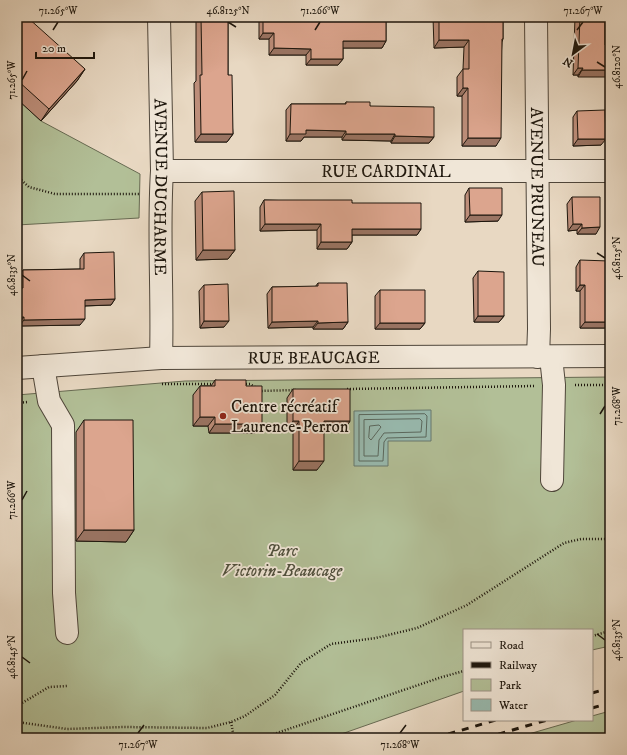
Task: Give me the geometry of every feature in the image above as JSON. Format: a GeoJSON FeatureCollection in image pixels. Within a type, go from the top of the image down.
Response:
{"type":"FeatureCollection","features":[{"type":"Feature","properties":{"kind":"street","name":"AVENUE DUCHARME"},"geometry":{"type":"LineString","coordinates":[[159,17],[162,171],[160,195],[162,324],[161,358]]}},
{"type":"Feature","properties":{"kind":"street","name":"AVENUE PRUNEAU"},"geometry":{"type":"LineString","coordinates":[[536,17],[536,171],[539,329],[544,357],[554,385],[552,480]]}},
{"type":"Feature","properties":{"kind":"street","name":"RUE CARDINAL"},"geometry":{"type":"LineString","coordinates":[[162,171],[610,171]]}},
{"type":"Feature","properties":{"kind":"street","name":"RUE BEAUCAGE"},"geometry":{"type":"LineString","coordinates":[[17,368],[161,358],[610,356]]}},
{"type":"Feature","properties":{"kind":"street"},"geometry":{"type":"LineString","coordinates":[[43,366],[49,401],[63,425],[64,593],[67,633]]}},
{"type":"Feature","properties":{"kind":"path"},"geometry":{"type":"LineString","coordinates":[[17,176],[29,187],[55,194],[160,195]]}},
{"type":"Feature","properties":{"kind":"path"},"geometry":{"type":"LineString","coordinates":[[162,384],[218,384]]}},
{"type":"Feature","properties":{"kind":"path"},"geometry":{"type":"LineString","coordinates":[[242,384],[250,384],[260,391],[300,390]]}},
{"type":"Feature","properties":{"kind":"path"},"geometry":{"type":"LineString","coordinates":[[340,389],[610,385]]}},
{"type":"Feature","properties":{"kind":"path"},"geometry":{"type":"LineString","coordinates":[[17,722],[68,729],[123,727],[207,728],[231,722],[245,716],[275,695],[301,663],[331,644],[376,638],[417,628],[467,606],[564,543],[581,539],[610,539]]}},
{"type":"Feature","properties":{"kind":"path"},"geometry":{"type":"LineString","coordinates":[[593,636],[610,631]]}},
{"type":"Feature","properties":{"kind":"path"},"geometry":{"type":"LineString","coordinates":[[262,738],[463,671]]}},
{"type":"Feature","properties":{"kind":"path"},"geometry":{"type":"LineString","coordinates":[[17,706],[49,687],[67,686]]}},
{"type":"Feature","properties":{"kind":"path"},"geometry":{"type":"LineString","coordinates":[[231,722],[234,738]]}},
{"type":"Feature","properties":{"kind":"green space"},"geometry":{"type":"Polygon","coordinates":[[[17,99],[41,121],[140,174],[139,218],[17,225],[17,99]]]}},
{"type":"Feature","properties":{"kind":"green space","name":"Parc Victorin-Beaucage"},"geometry":{"type":"Polygon","coordinates":[[[610,377],[610,646],[593,650],[593,629],[463,629],[463,691],[330,738],[17,738],[17,395],[185,381],[610,377]]]}},
{"type":"Feature","properties":{"kind":"green space"},"geometry":{"type":"Polygon","coordinates":[[[610,711],[610,735],[596,738],[515,738],[574,721],[593,721],[593,716],[610,711]]]}},
{"type":"Feature","properties":{"kind":"water"},"geometry":{"type":"Polygon","coordinates":[[[431,410],[431,441],[388,441],[388,466],[354,466],[354,411],[431,410]]]}},
{"type":"Feature","properties":{"kind":"building"},"geometry":{"type":"Polygon","coordinates":[[[17,17],[27,17],[85,69],[49,109],[17,80],[17,17]]]}},
{"type":"Feature","properties":{"kind":"building"},"geometry":{"type":"Polygon","coordinates":[[[201,17],[228,17],[228,75],[232,75],[233,134],[201,134],[201,17]]]}},
{"type":"Feature","properties":{"kind":"building"},"geometry":{"type":"Polygon","coordinates":[[[263,17],[386,17],[386,41],[343,41],[343,59],[311,59],[311,49],[274,48],[274,33],[263,33],[263,17]]]}},
{"type":"Feature","properties":{"kind":"building"},"geometry":{"type":"Polygon","coordinates":[[[439,17],[503,17],[501,138],[468,138],[468,88],[463,88],[463,69],[469,69],[469,40],[439,40],[439,17]]]}},
{"type":"Feature","properties":{"kind":"building"},"geometry":{"type":"Polygon","coordinates":[[[580,17],[605,17],[605,45],[610,45],[610,70],[582,70],[583,68],[578,68],[580,17]]]}},
{"type":"Feature","properties":{"kind":"building"},"geometry":{"type":"Polygon","coordinates":[[[346,102],[370,102],[370,106],[434,107],[434,137],[395,136],[395,134],[346,134],[346,131],[306,130],[306,134],[290,134],[291,104],[346,104],[346,102]]]}},
{"type":"Feature","properties":{"kind":"building"},"geometry":{"type":"Polygon","coordinates":[[[605,110],[606,139],[578,139],[577,111],[605,110]]]}},
{"type":"Feature","properties":{"kind":"building"},"geometry":{"type":"Polygon","coordinates":[[[469,188],[502,188],[502,215],[470,215],[469,188]]]}},
{"type":"Feature","properties":{"kind":"building"},"geometry":{"type":"Polygon","coordinates":[[[234,191],[235,250],[203,250],[202,192],[234,191]]]}},
{"type":"Feature","properties":{"kind":"building"},"geometry":{"type":"Polygon","coordinates":[[[572,197],[600,197],[600,227],[582,228],[582,224],[573,224],[572,197]]]}},
{"type":"Feature","properties":{"kind":"building"},"geometry":{"type":"Polygon","coordinates":[[[264,200],[352,200],[352,203],[421,203],[421,229],[352,229],[352,242],[321,242],[321,224],[265,224],[264,200]]]}},
{"type":"Feature","properties":{"kind":"building"},"geometry":{"type":"Polygon","coordinates":[[[114,252],[115,299],[85,300],[85,319],[24,320],[24,317],[17,317],[17,288],[23,288],[23,270],[84,269],[84,253],[114,252]]]}},
{"type":"Feature","properties":{"kind":"building"},"geometry":{"type":"Polygon","coordinates":[[[580,260],[609,261],[610,322],[585,322],[585,285],[580,285],[580,260]]]}},
{"type":"Feature","properties":{"kind":"building"},"geometry":{"type":"Polygon","coordinates":[[[478,271],[504,272],[504,316],[478,316],[478,271]]]}},
{"type":"Feature","properties":{"kind":"building"},"geometry":{"type":"Polygon","coordinates":[[[318,283],[347,283],[348,322],[272,322],[272,287],[318,286],[318,283]]]}},
{"type":"Feature","properties":{"kind":"building"},"geometry":{"type":"Polygon","coordinates":[[[228,284],[229,321],[204,321],[204,285],[228,284]]]}},
{"type":"Feature","properties":{"kind":"building"},"geometry":{"type":"Polygon","coordinates":[[[380,290],[425,290],[425,323],[380,323],[380,290]]]}},
{"type":"Feature","properties":{"kind":"building"},"geometry":{"type":"Polygon","coordinates":[[[215,380],[246,380],[246,386],[262,386],[262,424],[215,424],[215,417],[200,417],[200,386],[215,386],[215,380]]]}},
{"type":"Feature","properties":{"kind":"building"},"geometry":{"type":"Polygon","coordinates":[[[293,389],[350,389],[350,421],[324,421],[324,461],[299,461],[299,421],[293,421],[293,389]]]}},
{"type":"Feature","properties":{"kind":"building"},"geometry":{"type":"Polygon","coordinates":[[[84,420],[133,420],[134,530],[84,530],[84,420]]]}},
{"type":"Feature","properties":{"kind":"railway"},"geometry":{"type":"LineString","coordinates":[[593,693],[610,688]]}},
{"type":"Feature","properties":{"kind":"railway"},"geometry":{"type":"LineString","coordinates":[[593,708],[610,703]]}},
{"type":"Feature","properties":{"kind":"railway"},"geometry":{"type":"LineString","coordinates":[[435,738],[493,721]]}},
{"type":"Feature","properties":{"kind":"railway"},"geometry":{"type":"LineString","coordinates":[[485,738],[544,721]]}},
{"type":"Feature","properties":{"kind":"place","name":"Centre récréatif Laurence-Perron"},"geometry":{"type":"Point","coordinates":[223,416]}}]}
